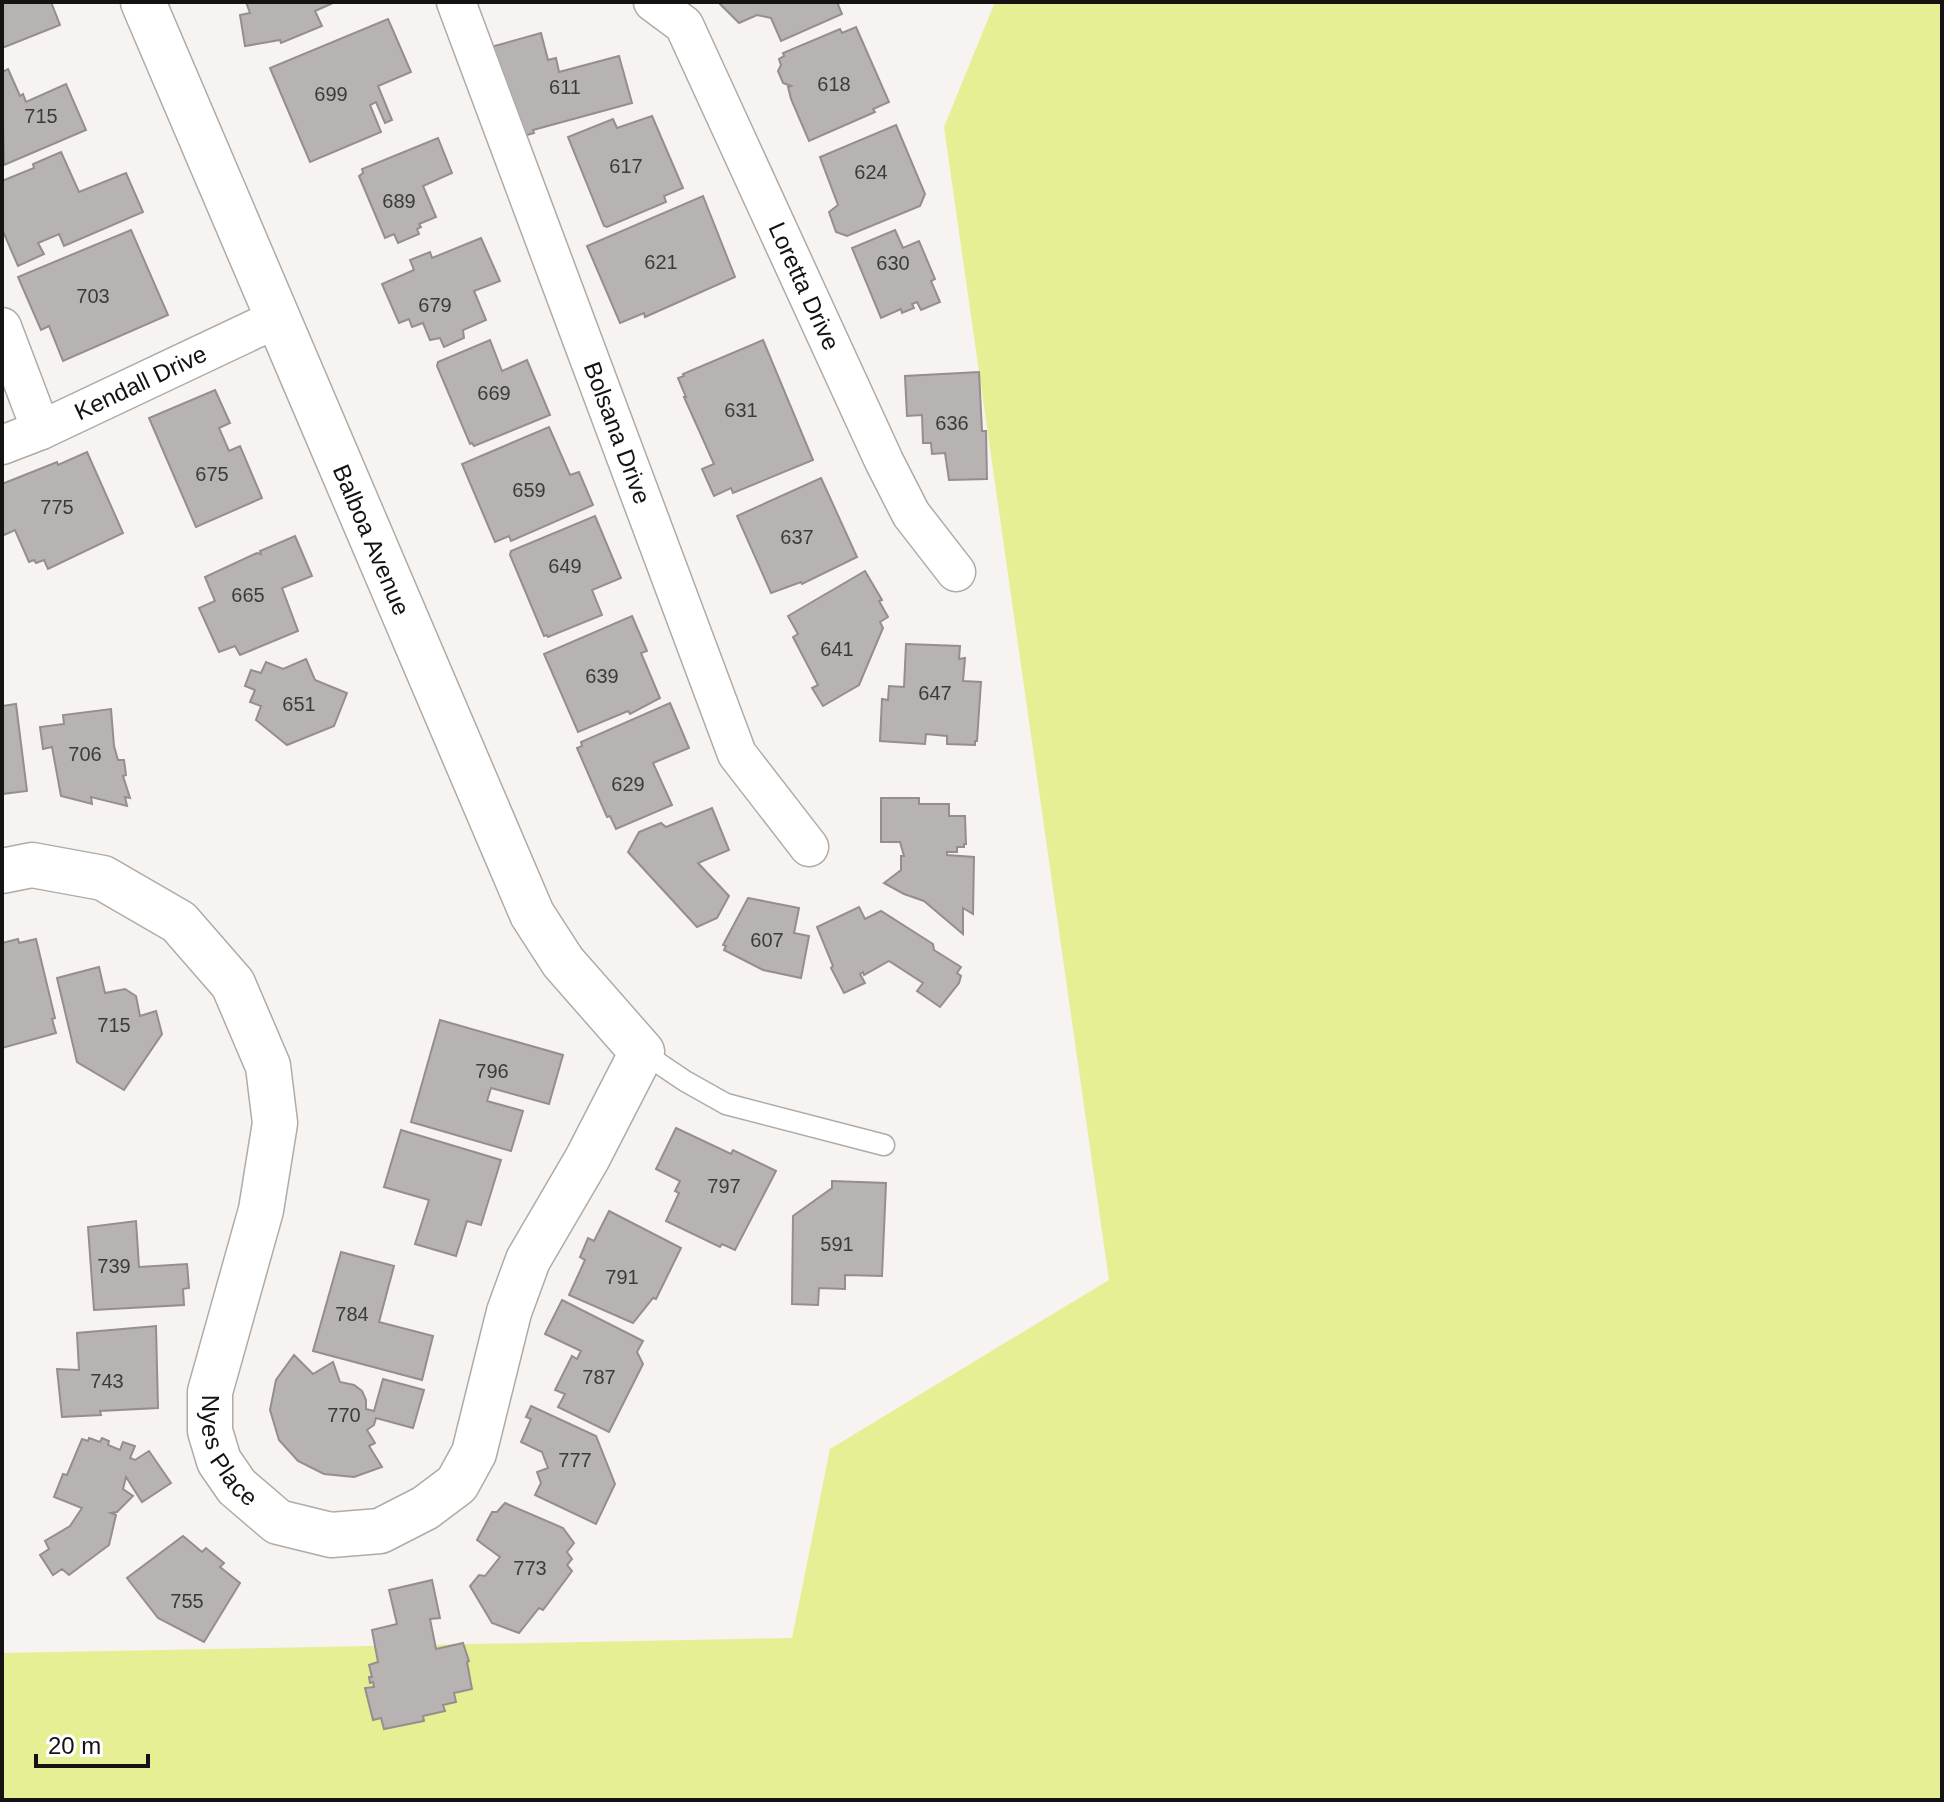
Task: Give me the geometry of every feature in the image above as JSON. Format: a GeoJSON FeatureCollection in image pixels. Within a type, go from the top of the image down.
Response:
{"type":"FeatureCollection","features":[{"type":"Feature","properties":{"kind":"street","name":"Balboa Avenue"},"geometry":{"type":"LineString","coordinates":[[143,2],[532,914],[563,962],[642,1052]]}},
{"type":"Feature","properties":{"kind":"street","name":"Loretta Drive"},"geometry":{"type":"LineString","coordinates":[[653,2],[684,25],[884,461],[911,514],[956,572]]}},
{"type":"Feature","properties":{"kind":"street","name":"Bolsana Drive"},"geometry":{"type":"LineString","coordinates":[[466,5],[737,754],[809,847]]}},
{"type":"Feature","properties":{"kind":"street","name":"Kendall Drive"},"geometry":{"type":"LineString","coordinates":[[2,445],[41,430],[278,318]]}},
{"type":"Feature","properties":{"kind":"street"},"geometry":{"type":"LineString","coordinates":[[2,327],[41,430]]}},
{"type":"Feature","properties":{"kind":"street","name":"Nyes Place"},"geometry":{"type":"LineString","coordinates":[[2,871],[32,865],[103,878],[179,922],[233,984],[268,1066],[275,1123],[273,1137],[261,1210],[210,1392],[210,1431],[219,1461],[237,1487],[278,1522],[331,1535],[380,1531],[425,1508],[457,1484],[474,1453],[509,1312],[528,1260],[587,1159],[642,1052]]}},
{"type":"Feature","properties":{"kind":"lane"},"geometry":{"type":"LineString","coordinates":[[642,1052],[726,1104],[884,1145]]}},
{"type":"Feature","properties":{"kind":"green space"},"geometry":{"type":"Polygon","coordinates":[[[995,2],[1942,2],[1942,1800],[2,1800],[2,1653],[792,1638],[830,1449],[1109,1280],[944,127],[995,2]]]}},
{"type":"Feature","properties":{"kind":"building"},"geometry":{"type":"Polygon","coordinates":[[[2,2],[51,2],[60,25],[2,48],[2,2]]]}},
{"type":"Feature","properties":{"kind":"building"},"geometry":{"type":"Polygon","coordinates":[[[246,2],[335,2],[315,11],[322,26],[281,43],[280,40],[245,46],[240,15],[250,13],[246,2]]]}},
{"type":"Feature","properties":{"kind":"building"},"geometry":{"type":"Polygon","coordinates":[[[718,2],[837,2],[842,14],[781,41],[771,18],[757,15],[739,23],[718,2]]]}},
{"type":"Feature","properties":{"kind":"building"},"geometry":{"type":"Polygon","coordinates":[[[388,19],[411,72],[378,86],[392,120],[385,123],[376,102],[370,105],[381,132],[310,162],[270,68],[388,19]]]}},
{"type":"Feature","properties":{"kind":"building"},"geometry":{"type":"Polygon","coordinates":[[[856,27],[889,102],[873,109],[875,112],[809,141],[791,99],[788,87],[791,86],[783,83],[778,71],[781,65],[779,59],[784,56],[783,53],[840,29],[842,33],[856,27]]]}},
{"type":"Feature","properties":{"kind":"building"},"geometry":{"type":"Polygon","coordinates":[[[541,33],[548,60],[556,58],[559,72],[619,56],[632,103],[533,130],[534,133],[516,138],[491,47],[541,33]]]}},
{"type":"Feature","properties":{"kind":"building"},"geometry":{"type":"Polygon","coordinates":[[[8,69],[26,102],[66,84],[86,130],[4,165],[2,72],[8,69]]]}},
{"type":"Feature","properties":{"kind":"building"},"geometry":{"type":"Polygon","coordinates":[[[652,116],[683,188],[664,196],[666,202],[604,226],[568,137],[613,119],[617,128],[652,116]]]}},
{"type":"Feature","properties":{"kind":"building"},"geometry":{"type":"Polygon","coordinates":[[[896,125],[925,194],[920,206],[847,236],[836,232],[829,212],[838,205],[820,157],[896,125]]]}},
{"type":"Feature","properties":{"kind":"building"},"geometry":{"type":"Polygon","coordinates":[[[438,138],[452,173],[423,186],[436,217],[419,224],[419,234],[398,243],[394,234],[385,238],[359,176],[363,173],[362,169],[438,138]]]}},
{"type":"Feature","properties":{"kind":"building"},"geometry":{"type":"Polygon","coordinates":[[[61,152],[79,192],[126,173],[143,212],[64,246],[59,234],[38,243],[44,254],[18,266],[2,229],[2,181],[34,168],[33,164],[61,152]]]}},
{"type":"Feature","properties":{"kind":"building"},"geometry":{"type":"Polygon","coordinates":[[[703,196],[735,277],[645,317],[644,313],[620,323],[587,246],[703,196]]]}},
{"type":"Feature","properties":{"kind":"building"},"geometry":{"type":"Polygon","coordinates":[[[131,230],[168,315],[63,361],[49,326],[41,330],[18,277],[131,230]]]}},
{"type":"Feature","properties":{"kind":"building"},"geometry":{"type":"Polygon","coordinates":[[[895,230],[903,248],[919,241],[935,279],[931,281],[940,302],[921,310],[917,302],[912,304],[914,308],[902,313],[901,309],[881,318],[852,248],[895,230]]]}},
{"type":"Feature","properties":{"kind":"building"},"geometry":{"type":"Polygon","coordinates":[[[481,238],[500,281],[474,291],[486,320],[463,330],[464,338],[444,347],[440,338],[430,340],[423,323],[412,327],[409,319],[399,323],[382,284],[414,270],[410,260],[430,252],[432,258],[481,238]]]}},
{"type":"Feature","properties":{"kind":"building"},"geometry":{"type":"Polygon","coordinates":[[[490,340],[502,371],[527,360],[550,415],[474,446],[470,444],[437,366],[438,362],[490,340]]]}},
{"type":"Feature","properties":{"kind":"building"},"geometry":{"type":"Polygon","coordinates":[[[763,340],[813,460],[733,493],[731,488],[714,496],[702,469],[714,464],[678,378],[763,340]]]}},
{"type":"Feature","properties":{"kind":"building"},"geometry":{"type":"Polygon","coordinates":[[[979,372],[982,431],[986,431],[987,479],[949,480],[945,453],[932,454],[931,443],[923,443],[922,415],[907,416],[905,376],[979,372]]]}},
{"type":"Feature","properties":{"kind":"building"},"geometry":{"type":"Polygon","coordinates":[[[215,390],[230,423],[219,428],[229,451],[240,446],[262,498],[196,527],[149,418],[215,390]]]}},
{"type":"Feature","properties":{"kind":"building"},"geometry":{"type":"Polygon","coordinates":[[[549,427],[570,475],[579,472],[593,505],[511,541],[509,536],[495,542],[462,464],[549,427]]]}},
{"type":"Feature","properties":{"kind":"building"},"geometry":{"type":"Polygon","coordinates":[[[87,452],[123,533],[48,569],[44,560],[29,562],[15,530],[2,536],[2,484],[87,452]]]}},
{"type":"Feature","properties":{"kind":"building"},"geometry":{"type":"Polygon","coordinates":[[[821,478],[857,557],[802,584],[771,593],[737,516],[821,478]]]}},
{"type":"Feature","properties":{"kind":"building"},"geometry":{"type":"Polygon","coordinates":[[[595,516],[621,578],[592,590],[602,615],[544,636],[511,551],[595,516]]]}},
{"type":"Feature","properties":{"kind":"building"},"geometry":{"type":"Polygon","coordinates":[[[295,536],[312,576],[282,588],[298,631],[240,655],[235,646],[219,652],[199,608],[215,601],[205,577],[295,536]]]}},
{"type":"Feature","properties":{"kind":"building"},"geometry":{"type":"Polygon","coordinates":[[[865,571],[888,617],[880,622],[883,628],[859,685],[823,706],[812,688],[818,685],[793,637],[798,634],[788,616],[865,571]]]}},
{"type":"Feature","properties":{"kind":"building"},"geometry":{"type":"Polygon","coordinates":[[[632,616],[647,651],[641,653],[660,698],[630,714],[628,711],[578,732],[544,654],[632,616]]]}},
{"type":"Feature","properties":{"kind":"building"},"geometry":{"type":"Polygon","coordinates":[[[906,644],[960,646],[959,659],[965,658],[963,681],[981,682],[975,745],[947,744],[947,736],[926,734],[925,744],[880,741],[882,699],[888,700],[889,686],[904,687],[906,644]]]}},
{"type":"Feature","properties":{"kind":"building"},"geometry":{"type":"Polygon","coordinates":[[[306,659],[315,680],[347,693],[334,726],[287,745],[256,720],[261,706],[250,702],[255,690],[245,686],[251,670],[261,673],[266,662],[283,669],[306,659]]]}},
{"type":"Feature","properties":{"kind":"building"},"geometry":{"type":"Polygon","coordinates":[[[670,703],[689,748],[653,763],[672,805],[616,829],[610,816],[607,817],[577,748],[582,746],[581,742],[670,703]]]}},
{"type":"Feature","properties":{"kind":"building"},"geometry":{"type":"Polygon","coordinates":[[[16,704],[27,791],[2,794],[2,706],[16,704]]]}},
{"type":"Feature","properties":{"kind":"building"},"geometry":{"type":"Polygon","coordinates":[[[111,709],[114,746],[118,760],[124,760],[126,775],[123,776],[130,798],[125,797],[127,806],[91,797],[92,804],[61,796],[52,747],[43,749],[40,727],[64,724],[63,715],[111,709]]]}},
{"type":"Feature","properties":{"kind":"building"},"geometry":{"type":"Polygon","coordinates":[[[881,798],[919,798],[919,804],[949,804],[949,816],[965,816],[966,844],[957,847],[957,852],[947,852],[947,855],[974,857],[973,914],[963,908],[963,934],[924,901],[884,883],[901,870],[901,856],[904,856],[900,842],[881,842],[881,798]]]}},
{"type":"Feature","properties":{"kind":"building"},"geometry":{"type":"Polygon","coordinates":[[[712,808],[729,850],[698,863],[729,896],[717,918],[697,927],[628,852],[639,832],[661,823],[666,827],[712,808]]]}},
{"type":"Feature","properties":{"kind":"building"},"geometry":{"type":"Polygon","coordinates":[[[748,898],[799,908],[794,933],[809,936],[801,978],[763,970],[724,950],[726,946],[723,945],[748,898]]]}},
{"type":"Feature","properties":{"kind":"building"},"geometry":{"type":"Polygon","coordinates":[[[859,907],[865,919],[881,911],[933,944],[934,950],[961,967],[957,973],[961,976],[959,983],[940,1007],[917,991],[923,983],[889,961],[864,975],[863,972],[860,974],[865,983],[844,993],[831,968],[833,966],[817,927],[859,907]]]}},
{"type":"Feature","properties":{"kind":"building"},"geometry":{"type":"Polygon","coordinates":[[[18,939],[19,943],[36,939],[56,1033],[2,1048],[2,943],[18,939]]]}},
{"type":"Feature","properties":{"kind":"building"},"geometry":{"type":"Polygon","coordinates":[[[99,967],[105,993],[125,989],[136,996],[140,1016],[156,1011],[162,1034],[124,1090],[77,1062],[57,978],[99,967]]]}},
{"type":"Feature","properties":{"kind":"building"},"geometry":{"type":"Polygon","coordinates":[[[440,1020],[563,1055],[549,1104],[491,1088],[487,1101],[523,1111],[511,1151],[411,1122],[440,1020]]]}},
{"type":"Feature","properties":{"kind":"building"},"geometry":{"type":"Polygon","coordinates":[[[676,1128],[776,1171],[735,1250],[722,1244],[720,1247],[666,1221],[679,1193],[675,1191],[680,1181],[656,1169],[676,1128]]]}},
{"type":"Feature","properties":{"kind":"building"},"geometry":{"type":"Polygon","coordinates":[[[401,1130],[501,1160],[481,1225],[467,1221],[456,1256],[415,1244],[429,1200],[384,1187],[401,1130]]]}},
{"type":"Feature","properties":{"kind":"building"},"geometry":{"type":"Polygon","coordinates":[[[832,1181],[886,1183],[882,1276],[845,1275],[845,1289],[819,1288],[818,1305],[792,1304],[793,1216],[832,1188],[832,1181]]]}},
{"type":"Feature","properties":{"kind":"building"},"geometry":{"type":"Polygon","coordinates":[[[609,1211],[681,1248],[656,1299],[653,1298],[633,1323],[569,1295],[585,1260],[580,1257],[588,1238],[594,1241],[609,1211]]]}},
{"type":"Feature","properties":{"kind":"building"},"geometry":{"type":"Polygon","coordinates":[[[136,1221],[139,1267],[187,1264],[189,1288],[183,1289],[184,1305],[94,1310],[88,1227],[136,1221]]]}},
{"type":"Feature","properties":{"kind":"building"},"geometry":{"type":"Polygon","coordinates":[[[341,1252],[394,1266],[379,1322],[433,1336],[422,1380],[313,1351],[341,1252]]]}},
{"type":"Feature","properties":{"kind":"building"},"geometry":{"type":"Polygon","coordinates":[[[562,1300],[643,1341],[637,1352],[643,1364],[609,1432],[558,1407],[565,1394],[555,1390],[572,1356],[577,1359],[581,1351],[545,1334],[562,1300]]]}},
{"type":"Feature","properties":{"kind":"building"},"geometry":{"type":"Polygon","coordinates":[[[156,1326],[158,1408],[100,1411],[101,1415],[62,1417],[57,1369],[79,1370],[77,1333],[156,1326]]]}},
{"type":"Feature","properties":{"kind":"building"},"geometry":{"type":"Polygon","coordinates":[[[294,1355],[313,1374],[333,1362],[340,1382],[354,1385],[362,1391],[366,1409],[374,1411],[383,1379],[424,1390],[413,1428],[376,1418],[374,1425],[367,1430],[375,1443],[369,1446],[382,1467],[354,1477],[324,1474],[298,1461],[279,1440],[270,1410],[276,1380],[294,1355]]]}},
{"type":"Feature","properties":{"kind":"building"},"geometry":{"type":"Polygon","coordinates":[[[531,1406],[596,1436],[615,1484],[596,1524],[535,1495],[541,1483],[537,1472],[548,1468],[542,1452],[521,1442],[531,1419],[526,1417],[531,1406]]]}},
{"type":"Feature","properties":{"kind":"building"},"geometry":{"type":"Polygon","coordinates":[[[89,1438],[100,1442],[102,1438],[109,1441],[108,1445],[120,1450],[123,1442],[135,1446],[130,1458],[135,1460],[149,1451],[171,1483],[142,1502],[126,1477],[123,1489],[133,1496],[117,1512],[111,1513],[116,1515],[109,1545],[69,1575],[62,1569],[53,1575],[40,1555],[49,1549],[45,1541],[70,1526],[82,1508],[54,1497],[82,1439],[88,1441],[89,1438]]]}},
{"type":"Feature","properties":{"kind":"building"},"geometry":{"type":"Polygon","coordinates":[[[505,1503],[563,1528],[574,1543],[567,1552],[572,1559],[567,1565],[572,1571],[543,1610],[539,1608],[519,1633],[492,1623],[470,1586],[479,1575],[485,1576],[500,1557],[477,1540],[492,1512],[497,1512],[505,1503]]]}},
{"type":"Feature","properties":{"kind":"building"},"geometry":{"type":"Polygon","coordinates":[[[183,1536],[202,1552],[206,1548],[224,1563],[220,1567],[240,1583],[204,1642],[158,1618],[127,1578],[183,1536]]]}},
{"type":"Feature","properties":{"kind":"building"},"geometry":{"type":"Polygon","coordinates":[[[432,1580],[440,1618],[430,1619],[436,1649],[463,1643],[469,1661],[472,1689],[454,1693],[456,1702],[443,1705],[445,1711],[423,1716],[424,1721],[384,1729],[381,1718],[373,1720],[365,1688],[374,1687],[373,1682],[370,1683],[369,1665],[378,1662],[372,1630],[397,1624],[389,1590],[432,1580]]]}}]}
